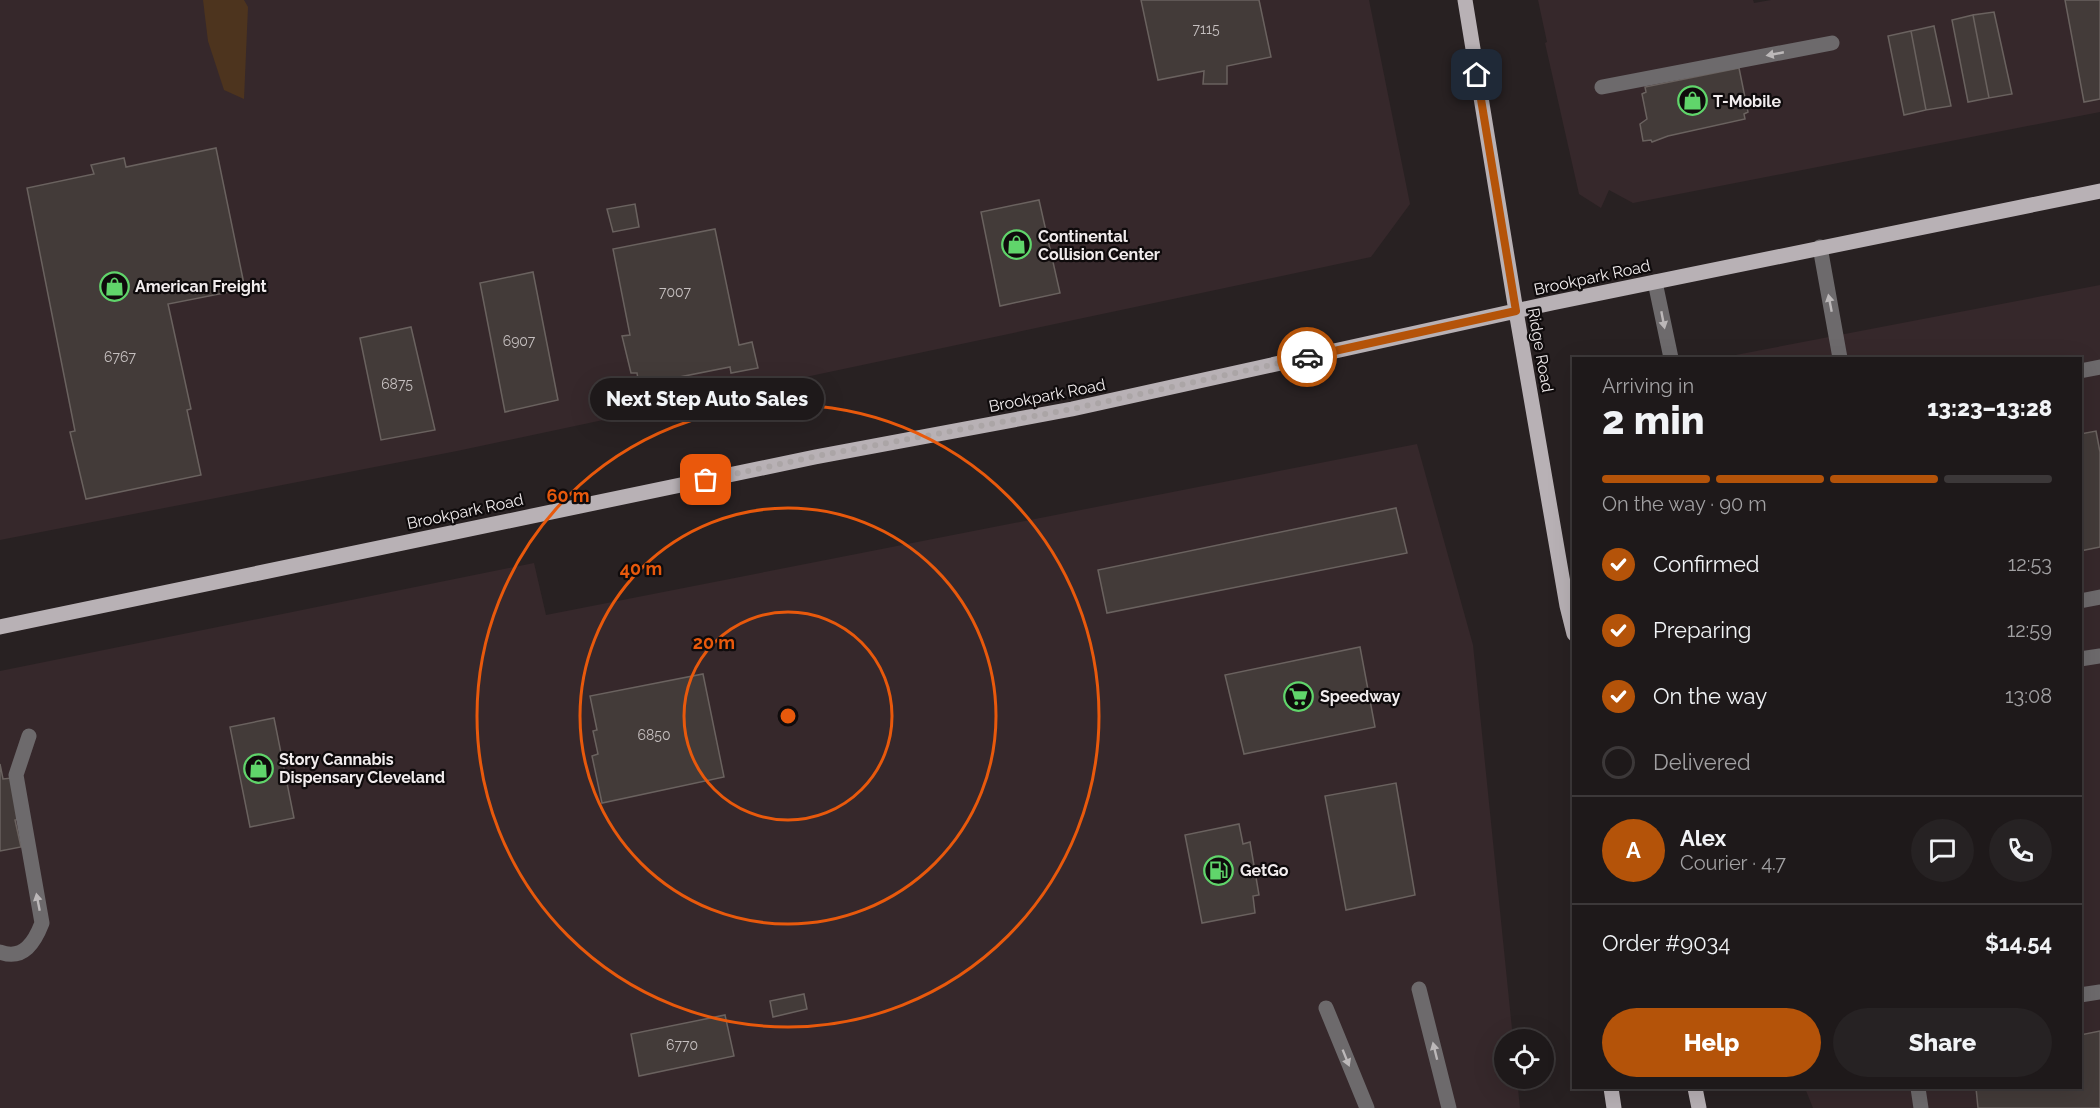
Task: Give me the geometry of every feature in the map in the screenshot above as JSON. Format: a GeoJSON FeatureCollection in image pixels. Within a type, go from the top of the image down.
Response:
{"type":"FeatureCollection","features":[{"type":"Feature","properties":{"kind":"main road","name":"Ridge Road"},"geometry":{"type":"LineString","coordinates":[[1465,0],[1516,311],[1572,626]]}},
{"type":"Feature","properties":{"kind":"main road","name":"Brookpark Road"},"geometry":{"type":"LineString","coordinates":[[0,627],[815,457],[1072,409],[1516,311],[2100,191]]}},
{"type":"Feature","properties":{"kind":"main road"},"geometry":{"type":"LineString","coordinates":[[1611,1089],[1614,1108]]}},
{"type":"Feature","properties":{"kind":"main road"},"geometry":{"type":"LineString","coordinates":[[1695,1089],[1699,1108]]}},
{"type":"Feature","properties":{"kind":"lane"},"geometry":{"type":"LineString","coordinates":[[1602,87],[1832,43]]}},
{"type":"Feature","properties":{"kind":"lane"},"geometry":{"type":"LineString","coordinates":[[1820,248],[1840,357]]}},
{"type":"Feature","properties":{"kind":"lane"},"geometry":{"type":"LineString","coordinates":[[1655,282],[1671,357]]}},
{"type":"Feature","properties":{"kind":"lane"},"geometry":{"type":"LineString","coordinates":[[2082,371],[2100,367]]}},
{"type":"Feature","properties":{"kind":"lane"},"geometry":{"type":"LineString","coordinates":[[2082,601],[2100,597]]}},
{"type":"Feature","properties":{"kind":"lane"},"geometry":{"type":"LineString","coordinates":[[2082,659],[2100,656]]}},
{"type":"Feature","properties":{"kind":"lane"},"geometry":{"type":"LineString","coordinates":[[0,952],[5,954],[27,949],[35,940],[42,922],[16,775],[29,736]]}},
{"type":"Feature","properties":{"kind":"lane"},"geometry":{"type":"LineString","coordinates":[[1419,989],[1449,1108]]}},
{"type":"Feature","properties":{"kind":"lane"},"geometry":{"type":"LineString","coordinates":[[2082,994],[2100,992]]}},
{"type":"Feature","properties":{"kind":"lane"},"geometry":{"type":"LineString","coordinates":[[1326,1008],[1367,1108]]}},
{"type":"Feature","properties":{"kind":"lane"},"geometry":{"type":"LineString","coordinates":[[1918,1089],[1921,1108]]}},
{"type":"Feature","properties":{"kind":"shaded area"},"geometry":{"type":"Polygon","coordinates":[[[0,0],[1369,0],[1410,204],[1371,257],[457,451],[0,540],[0,0]]]}},
{"type":"Feature","properties":{"kind":"shaded area"},"geometry":{"type":"Polygon","coordinates":[[[203,0],[244,0],[248,7],[244,99],[224,90],[208,41],[203,0]]]}},
{"type":"Feature","properties":{"kind":"shaded area"},"geometry":{"type":"Polygon","coordinates":[[[1538,0],[1753,0],[1754,3],[1771,0],[2100,0],[2100,112],[1633,203],[1609,190],[1601,208],[1579,194],[1545,43],[1547,42],[1538,0]]]}},
{"type":"Feature","properties":{"kind":"shaded area"},"geometry":{"type":"Polygon","coordinates":[[[2100,285],[2100,1108],[1813,1108],[1805,1089],[2082,1089],[2082,357],[1725,357],[2100,285]]]}},
{"type":"Feature","properties":{"kind":"shaded area"},"geometry":{"type":"Polygon","coordinates":[[[1417,444],[1473,645],[1512,1029],[1494,1029],[1494,1089],[1518,1089],[1520,1108],[0,1108],[0,671],[534,563],[546,615],[1417,444]]]}},
{"type":"Feature","properties":{"kind":"building"},"geometry":{"type":"Polygon","coordinates":[[[1141,0],[1259,0],[1271,57],[1227,66],[1227,84],[1203,84],[1204,71],[1158,80],[1141,0]]]}},
{"type":"Feature","properties":{"kind":"building"},"geometry":{"type":"Polygon","coordinates":[[[2065,0],[2100,0],[2100,99],[2084,102],[2065,0]]]}},
{"type":"Feature","properties":{"kind":"building"},"geometry":{"type":"Polygon","coordinates":[[[1994,12],[2012,94],[1989,98],[1973,15],[1994,12]]]}},
{"type":"Feature","properties":{"kind":"building"},"geometry":{"type":"Polygon","coordinates":[[[1973,15],[1989,98],[1968,102],[1952,20],[1973,15]]]}},
{"type":"Feature","properties":{"kind":"building"},"geometry":{"type":"Polygon","coordinates":[[[1934,26],[1951,106],[1926,110],[1911,31],[1934,26]]]}},
{"type":"Feature","properties":{"kind":"building"},"geometry":{"type":"Polygon","coordinates":[[[1911,31],[1926,110],[1904,115],[1888,36],[1911,31]]]}},
{"type":"Feature","properties":{"kind":"building"},"geometry":{"type":"Polygon","coordinates":[[[1739,68],[1748,112],[1744,114],[1745,119],[1668,136],[1652,142],[1651,140],[1643,141],[1640,124],[1647,119],[1642,94],[1646,92],[1645,87],[1739,68]]]}},
{"type":"Feature","properties":{"kind":"building"},"geometry":{"type":"Polygon","coordinates":[[[216,148],[245,289],[168,304],[191,409],[187,410],[201,475],[86,499],[70,432],[75,431],[27,188],[94,174],[91,165],[124,158],[126,167],[216,148]]]}},
{"type":"Feature","properties":{"kind":"building"},"geometry":{"type":"Polygon","coordinates":[[[1039,200],[1060,293],[1000,306],[981,212],[1039,200]]]}},
{"type":"Feature","properties":{"kind":"building"},"geometry":{"type":"Polygon","coordinates":[[[635,204],[639,227],[613,232],[607,209],[635,204]]]}},
{"type":"Feature","properties":{"kind":"building"},"geometry":{"type":"Polygon","coordinates":[[[715,229],[739,345],[752,342],[758,368],[731,373],[730,367],[639,385],[637,373],[631,373],[622,336],[630,335],[613,249],[715,229]]]}},
{"type":"Feature","properties":{"kind":"building"},"geometry":{"type":"Polygon","coordinates":[[[533,272],[558,400],[505,412],[480,283],[533,272]]]}},
{"type":"Feature","properties":{"kind":"building"},"geometry":{"type":"Polygon","coordinates":[[[411,327],[435,430],[381,440],[360,338],[411,327]]]}},
{"type":"Feature","properties":{"kind":"building"},"geometry":{"type":"Polygon","coordinates":[[[2096,431],[2100,452],[2100,547],[2082,551],[2082,434],[2096,431]]]}},
{"type":"Feature","properties":{"kind":"building"},"geometry":{"type":"Polygon","coordinates":[[[1396,508],[1407,553],[1107,613],[1098,570],[1396,508]]]}},
{"type":"Feature","properties":{"kind":"building"},"geometry":{"type":"Polygon","coordinates":[[[1360,647],[1375,727],[1244,754],[1225,675],[1360,647]]]}},
{"type":"Feature","properties":{"kind":"building"},"geometry":{"type":"Polygon","coordinates":[[[703,674],[724,777],[602,803],[592,756],[598,754],[593,731],[597,730],[590,696],[703,674]]]}},
{"type":"Feature","properties":{"kind":"building"},"geometry":{"type":"Polygon","coordinates":[[[274,718],[294,818],[250,827],[230,727],[274,718]]]}},
{"type":"Feature","properties":{"kind":"building"},"geometry":{"type":"Polygon","coordinates":[[[0,764],[3,779],[12,778],[20,819],[15,820],[21,847],[0,851],[0,764]]]}},
{"type":"Feature","properties":{"kind":"building"},"geometry":{"type":"Polygon","coordinates":[[[1396,783],[1415,895],[1346,910],[1325,796],[1396,783]]]}},
{"type":"Feature","properties":{"kind":"building"},"geometry":{"type":"Polygon","coordinates":[[[1239,824],[1243,844],[1250,842],[1259,895],[1253,896],[1255,913],[1202,923],[1185,835],[1239,824]]]}},
{"type":"Feature","properties":{"kind":"building"},"geometry":{"type":"Polygon","coordinates":[[[804,994],[807,1009],[773,1017],[770,1001],[804,994]]]}},
{"type":"Feature","properties":{"kind":"building"},"geometry":{"type":"Polygon","coordinates":[[[725,1015],[734,1056],[639,1076],[631,1034],[725,1015]]]}},
{"type":"Feature","properties":{"kind":"building"},"geometry":{"type":"Polygon","coordinates":[[[2100,1031],[2100,1108],[1978,1108],[1976,1089],[2082,1089],[2082,1035],[2100,1031]]]}},
{"type":"Feature","properties":{"kind":"way so far"},"geometry":{"type":"LineString","coordinates":[[706,480],[827,454],[1072,409],[1307,357]]}},
{"type":"Feature","properties":{"kind":"place","name":"T-Mobile"},"geometry":{"type":"Point","coordinates":[1692,101]}},
{"type":"Feature","properties":{"kind":"place","name":"Continental Collision Center"},"geometry":{"type":"Point","coordinates":[1017,245]}},
{"type":"Feature","properties":{"kind":"place","name":"American Freight"},"geometry":{"type":"Point","coordinates":[114,286]}},
{"type":"Feature","properties":{"kind":"place","name":"Next Step Auto Sales"},"geometry":{"type":"Point","coordinates":[706,480]}},
{"type":"Feature","properties":{"kind":"place","name":"Speedway"},"geometry":{"type":"Point","coordinates":[1299,696]}},
{"type":"Feature","properties":{"kind":"place","name":"Story Cannabis Dispensary Cleveland"},"geometry":{"type":"Point","coordinates":[258,768]}},
{"type":"Feature","properties":{"kind":"place","name":"GetGo"},"geometry":{"type":"Point","coordinates":[1219,870]}},
{"type":"Feature","properties":{"kind":"route"},"geometry":{"type":"LineString","coordinates":[[1307,357],[1516,311],[1477,75]]}}]}
